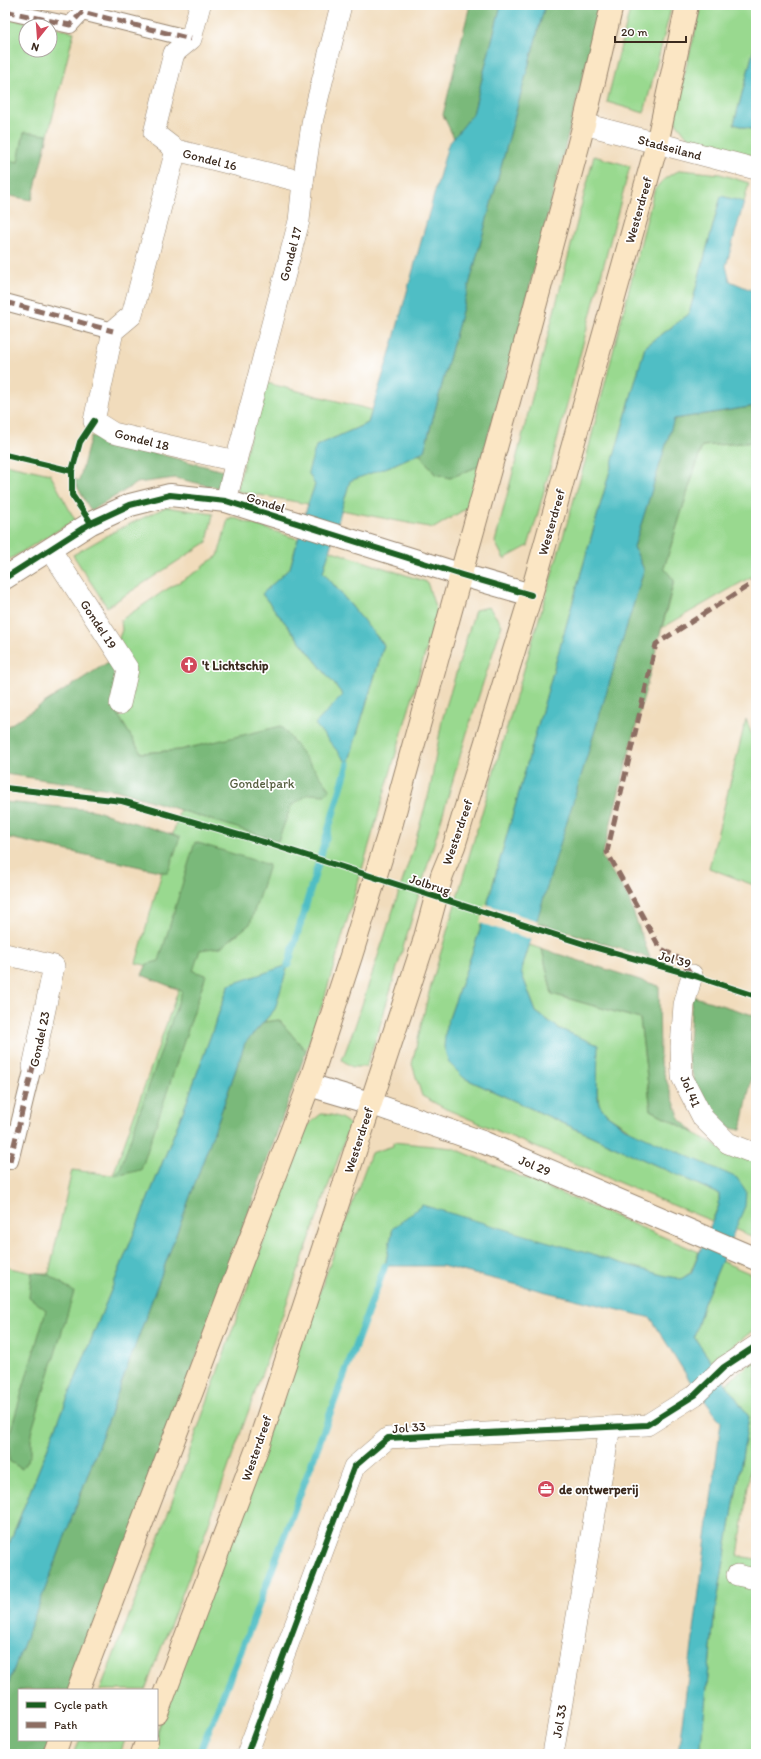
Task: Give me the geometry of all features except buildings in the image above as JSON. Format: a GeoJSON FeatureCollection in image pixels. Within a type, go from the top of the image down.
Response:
{"type":"FeatureCollection","features":[{"type":"Feature","properties":{"kind":"main road"},"geometry":{"type":"LineString","coordinates":[[78,1689],[309,1085],[391,826],[462,575],[584,124],[612,5]]}},
{"type":"Feature","properties":{"kind":"main road","name":"Westerdreef"},"geometry":{"type":"LineString","coordinates":[[158,1710],[258,1446],[423,945],[442,875],[454,846],[531,595],[657,144],[687,5]]}},
{"type":"Feature","properties":{"kind":"main road"},"geometry":{"type":"LineString","coordinates":[[54,1754],[59,1741]]}},
{"type":"Feature","properties":{"kind":"main road"},"geometry":{"type":"LineString","coordinates":[[142,1754],[147,1741]]}},
{"type":"Feature","properties":{"kind":"street"},"geometry":{"type":"LineString","coordinates":[[5,11],[70,25],[82,12],[191,39],[200,5]]}},
{"type":"Feature","properties":{"kind":"street","name":"Gondel 17"},"geometry":{"type":"LineString","coordinates":[[226,501],[299,221],[303,182],[313,118],[341,5]]}},
{"type":"Feature","properties":{"kind":"street","name":"Gondel 16"},"geometry":{"type":"LineString","coordinates":[[191,39],[174,53],[154,133],[176,150],[303,182]]}},
{"type":"Feature","properties":{"kind":"street","name":"Stadseiland"},"geometry":{"type":"LineString","coordinates":[[584,124],[756,169]]}},
{"type":"Feature","properties":{"kind":"street"},"geometry":{"type":"LineString","coordinates":[[5,302],[113,331],[132,315],[176,150]]}},
{"type":"Feature","properties":{"kind":"street","name":"Gondel 18"},"geometry":{"type":"LineString","coordinates":[[113,331],[94,421],[114,433],[236,461]]}},
{"type":"Feature","properties":{"kind":"street","name":"Gondel"},"geometry":{"type":"LineString","coordinates":[[5,578],[92,523],[130,504],[170,494],[226,501],[462,575],[531,595]]}},
{"type":"Feature","properties":{"kind":"street","name":"Gondel 19"},"geometry":{"type":"LineString","coordinates":[[50,549],[128,669],[120,704]]}},
{"type":"Feature","properties":{"kind":"street","name":"Gondel 23"},"geometry":{"type":"LineString","coordinates":[[5,954],[54,966],[34,1067],[10,1161]]}},
{"type":"Feature","properties":{"kind":"street","name":"Jol 41"},"geometry":{"type":"LineString","coordinates":[[692,975],[684,1005],[681,1047],[682,1077],[703,1118],[728,1143],[756,1154]]}},
{"type":"Feature","properties":{"kind":"street","name":"Jol 29"},"geometry":{"type":"LineString","coordinates":[[309,1085],[485,1143],[747,1256]]}},
{"type":"Feature","properties":{"kind":"street","name":"Jol 33"},"geometry":{"type":"LineString","coordinates":[[247,1754],[354,1467],[388,1438],[647,1425],[695,1395],[724,1367],[756,1346]]}},
{"type":"Feature","properties":{"kind":"street","name":"Jol 33"},"geometry":{"type":"LineString","coordinates":[[553,1754],[610,1428]]}},
{"type":"Feature","properties":{"kind":"green space"},"geometry":{"type":"Polygon","coordinates":[[[470,5],[501,5],[473,114],[454,138],[443,115],[470,5]]]}},
{"type":"Feature","properties":{"kind":"green space"},"geometry":{"type":"Polygon","coordinates":[[[545,5],[601,5],[515,344],[479,466],[450,478],[435,474],[419,453],[424,451],[545,5]]]}},
{"type":"Feature","properties":{"kind":"green space"},"geometry":{"type":"Polygon","coordinates":[[[631,5],[672,5],[644,113],[607,102],[631,5]]]}},
{"type":"Feature","properties":{"kind":"green space"},"geometry":{"type":"Polygon","coordinates":[[[702,5],[756,5],[756,41],[734,124],[756,131],[755,162],[693,144],[675,121],[674,114],[702,5]]]}},
{"type":"Feature","properties":{"kind":"green space"},"geometry":{"type":"Polygon","coordinates":[[[5,17],[18,20],[18,58],[58,58],[58,28],[74,32],[48,135],[46,135],[34,181],[5,174],[5,17]]]}},
{"type":"Feature","properties":{"kind":"green space"},"geometry":{"type":"Polygon","coordinates":[[[24,132],[48,135],[32,200],[5,195],[5,159],[18,162],[24,132]]]}},
{"type":"Feature","properties":{"kind":"green space"},"geometry":{"type":"Polygon","coordinates":[[[594,156],[630,166],[528,546],[504,559],[495,542],[594,156]]]}},
{"type":"Feature","properties":{"kind":"green space"},"geometry":{"type":"Polygon","coordinates":[[[681,170],[720,174],[749,183],[744,202],[721,196],[689,314],[645,347],[480,930],[446,1027],[464,1078],[719,1194],[719,1205],[712,1221],[446,1109],[422,1096],[412,1064],[428,996],[585,462],[654,191],[666,178],[681,170]]]}},
{"type":"Feature","properties":{"kind":"green space"},"geometry":{"type":"Polygon","coordinates":[[[263,382],[372,410],[368,423],[316,446],[315,485],[308,504],[237,491],[263,382]]]}},
{"type":"Feature","properties":{"kind":"green space"},"geometry":{"type":"Polygon","coordinates":[[[756,406],[756,442],[702,446],[664,568],[674,580],[602,857],[627,895],[650,958],[536,922],[644,570],[634,547],[674,419],[756,406]]]}},
{"type":"Feature","properties":{"kind":"green space"},"geometry":{"type":"Polygon","coordinates":[[[91,436],[223,471],[219,488],[175,478],[137,483],[91,511],[73,479],[79,481],[91,436]]]}},
{"type":"Feature","properties":{"kind":"green space"},"geometry":{"type":"Polygon","coordinates":[[[756,442],[756,574],[662,628],[674,581],[664,568],[702,446],[756,442]]]}},
{"type":"Feature","properties":{"kind":"green space"},"geometry":{"type":"Polygon","coordinates":[[[419,453],[435,474],[450,478],[479,466],[467,508],[434,528],[341,510],[350,480],[393,465],[419,453]]]}},
{"type":"Feature","properties":{"kind":"green space"},"geometry":{"type":"Polygon","coordinates":[[[5,464],[50,474],[75,520],[5,562],[5,464]]]}},
{"type":"Feature","properties":{"kind":"green space"},"geometry":{"type":"Polygon","coordinates":[[[166,507],[213,514],[207,542],[107,607],[73,555],[115,531],[166,507]]]}},
{"type":"Feature","properties":{"kind":"green space","name":"Gondelpark"},"geometry":{"type":"Polygon","coordinates":[[[231,517],[298,539],[290,568],[262,594],[343,695],[348,764],[384,645],[323,572],[329,550],[427,582],[437,613],[325,996],[306,1051],[279,1020],[264,1022],[275,1009],[229,985],[186,1104],[5,1554],[5,1267],[33,1273],[49,1273],[72,1170],[113,1175],[184,974],[136,963],[198,746],[180,750],[141,753],[115,710],[126,687],[110,661],[122,630],[121,620],[164,591],[203,568],[202,566],[218,556],[228,519],[230,520],[231,517]]]}},
{"type":"Feature","properties":{"kind":"green space"},"geometry":{"type":"Polygon","coordinates":[[[489,607],[502,625],[469,726],[378,1032],[366,1067],[352,1067],[342,1060],[355,1026],[413,849],[430,789],[442,720],[475,610],[489,607]]]}},
{"type":"Feature","properties":{"kind":"green space"},"geometry":{"type":"Polygon","coordinates":[[[110,661],[126,688],[115,710],[141,753],[180,750],[281,726],[330,789],[325,795],[309,794],[291,806],[278,841],[117,790],[5,774],[5,728],[110,661]]]}},
{"type":"Feature","properties":{"kind":"green space"},"geometry":{"type":"Polygon","coordinates":[[[746,719],[756,746],[756,886],[709,868],[746,719]]]}},
{"type":"Feature","properties":{"kind":"green space"},"geometry":{"type":"Polygon","coordinates":[[[5,802],[93,810],[180,837],[168,873],[5,837],[5,802]]]}},
{"type":"Feature","properties":{"kind":"green space"},"geometry":{"type":"Polygon","coordinates":[[[195,842],[269,865],[250,924],[221,947],[200,950],[193,971],[206,975],[141,1170],[115,1176],[120,1169],[182,991],[142,975],[147,964],[159,961],[195,842]]]}},
{"type":"Feature","properties":{"kind":"green space"},"geometry":{"type":"Polygon","coordinates":[[[529,945],[542,949],[552,994],[640,1019],[651,1110],[724,1149],[756,1159],[756,1238],[734,1229],[745,1206],[606,1114],[599,1104],[597,1092],[597,1045],[560,1029],[536,1012],[521,972],[529,945]]]}},
{"type":"Feature","properties":{"kind":"green space"},"geometry":{"type":"Polygon","coordinates":[[[542,949],[659,986],[660,1062],[680,1119],[695,1133],[651,1110],[640,1019],[552,994],[542,949]]]}},
{"type":"Feature","properties":{"kind":"green space"},"geometry":{"type":"Polygon","coordinates":[[[692,996],[756,1016],[756,1056],[741,1130],[730,1128],[703,1111],[688,1059],[692,996]]]}},
{"type":"Feature","properties":{"kind":"green space"},"geometry":{"type":"Polygon","coordinates":[[[279,1020],[306,1051],[115,1585],[72,1689],[18,1689],[18,1741],[52,1741],[46,1754],[5,1754],[5,1692],[54,1566],[219,1118],[245,1043],[264,1022],[279,1020]]]}},
{"type":"Feature","properties":{"kind":"green space"},"geometry":{"type":"Polygon","coordinates":[[[321,1114],[337,1116],[350,1125],[198,1553],[145,1689],[100,1689],[155,1550],[303,1129],[321,1114]]]}},
{"type":"Feature","properties":{"kind":"green space"},"geometry":{"type":"Polygon","coordinates":[[[393,1142],[453,1148],[699,1252],[690,1273],[681,1279],[393,1228],[385,1266],[251,1626],[199,1754],[149,1754],[156,1741],[158,1741],[158,1728],[371,1153],[393,1146],[393,1142]]]}},
{"type":"Feature","properties":{"kind":"green space"},"geometry":{"type":"Polygon","coordinates":[[[721,1261],[756,1276],[756,1328],[712,1363],[694,1337],[704,1303],[721,1261]]]}},
{"type":"Feature","properties":{"kind":"green space"},"geometry":{"type":"Polygon","coordinates":[[[32,1272],[50,1275],[74,1292],[31,1433],[31,1454],[22,1469],[9,1461],[9,1436],[46,1310],[29,1297],[32,1272]]]}},
{"type":"Feature","properties":{"kind":"green space"},"geometry":{"type":"Polygon","coordinates":[[[756,1359],[756,1430],[738,1556],[756,1559],[756,1754],[700,1754],[714,1619],[749,1417],[726,1384],[756,1359]]]}},
{"type":"Feature","properties":{"kind":"green space"},"geometry":{"type":"Polygon","coordinates":[[[80,1741],[125,1741],[120,1754],[74,1754],[80,1741]]]}},
{"type":"Feature","properties":{"kind":"water"},"geometry":{"type":"Polygon","coordinates":[[[501,5],[545,5],[424,451],[393,465],[350,481],[323,572],[384,645],[348,764],[315,724],[343,695],[262,594],[290,568],[308,504],[315,485],[308,472],[316,446],[368,423],[391,349],[448,145],[473,114],[501,5]]]}},
{"type":"Feature","properties":{"kind":"water"},"geometry":{"type":"Polygon","coordinates":[[[756,41],[756,131],[734,124],[756,41]]]}},
{"type":"Feature","properties":{"kind":"water"},"geometry":{"type":"Polygon","coordinates":[[[721,196],[744,202],[726,266],[730,281],[756,292],[756,406],[674,419],[634,547],[644,570],[521,972],[536,1012],[560,1029],[598,1045],[597,1092],[599,1104],[606,1114],[625,1128],[737,1178],[746,1191],[745,1206],[704,1303],[694,1337],[749,1417],[714,1619],[700,1754],[678,1754],[721,1422],[690,1381],[651,1318],[442,1266],[385,1266],[393,1228],[422,1205],[662,1275],[681,1279],[691,1273],[719,1205],[719,1194],[464,1078],[449,1063],[444,1047],[446,1027],[480,930],[645,347],[689,314],[721,196]]]}},
{"type":"Feature","properties":{"kind":"water"},"geometry":{"type":"Polygon","coordinates":[[[288,965],[275,1009],[245,1043],[219,1118],[54,1566],[5,1692],[5,1554],[186,1104],[229,985],[288,965]]]}},
{"type":"Feature","properties":{"kind":"pier"},"geometry":{"type":"Polygon","coordinates":[[[485,904],[538,921],[533,940],[480,923],[485,904]]]}},
{"type":"Feature","properties":{"kind":"waterway"},"geometry":{"type":"LineString","coordinates":[[288,965],[348,764]]}},
{"type":"Feature","properties":{"kind":"waterway"},"geometry":{"type":"LineString","coordinates":[[199,1754],[251,1626],[385,1266]]}},
{"type":"Feature","properties":{"kind":"marked path"},"geometry":{"type":"LineString","coordinates":[[5,11],[70,25],[82,12],[191,39]]}},
{"type":"Feature","properties":{"kind":"marked path"},"geometry":{"type":"LineString","coordinates":[[5,302],[113,331]]}},
{"type":"Feature","properties":{"kind":"marked path"},"geometry":{"type":"LineString","coordinates":[[692,975],[680,959],[660,948],[607,852],[656,644],[756,581]]}},
{"type":"Feature","properties":{"kind":"marked path"},"geometry":{"type":"LineString","coordinates":[[10,1161],[33,1067]]}},
{"type":"Feature","properties":{"kind":"cycle path"},"geometry":{"type":"LineString","coordinates":[[91,523],[72,495],[72,471],[80,442],[94,421]]}},
{"type":"Feature","properties":{"kind":"cycle path"},"geometry":{"type":"LineString","coordinates":[[5,455],[72,471]]}},
{"type":"Feature","properties":{"kind":"cycle path"},"geometry":{"type":"LineString","coordinates":[[5,578],[91,523],[130,505],[170,495],[226,501],[462,575],[531,595]]}},
{"type":"Feature","properties":{"kind":"cycle path","name":"Jolbrug"},"geometry":{"type":"LineString","coordinates":[[5,788],[122,801],[267,843],[587,945],[692,975],[756,996]]}},
{"type":"Feature","properties":{"kind":"cycle path"},"geometry":{"type":"LineString","coordinates":[[247,1754],[354,1467],[388,1438],[647,1425],[695,1395],[724,1367],[756,1346]]}},
{"type":"Feature","properties":{"kind":"place","name":"'t Lichtschip"},"geometry":{"type":"Point","coordinates":[189,665]}},
{"type":"Feature","properties":{"kind":"place","name":"de ontwerperij"},"geometry":{"type":"Point","coordinates":[546,1489]}}]}
